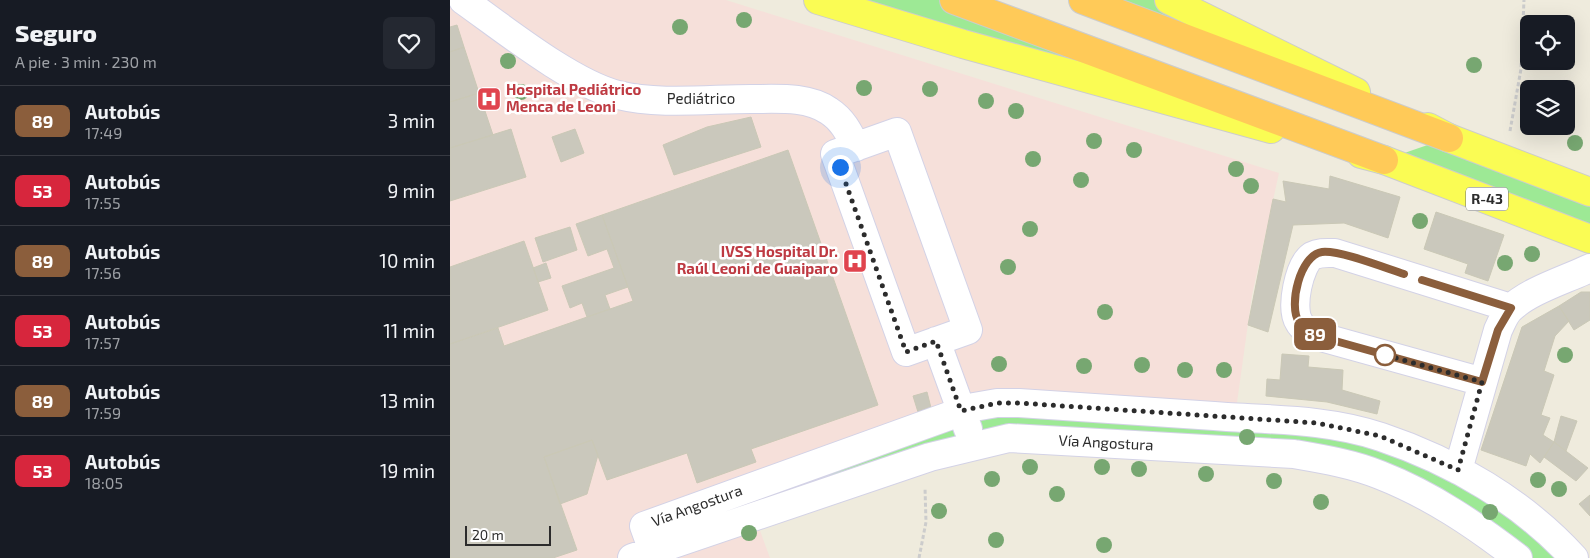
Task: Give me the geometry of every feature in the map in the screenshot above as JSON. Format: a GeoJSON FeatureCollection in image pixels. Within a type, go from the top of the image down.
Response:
{"type":"FeatureCollection","features":[{"type":"Feature","properties":{"kind":"highway"},"geometry":{"type":"LineString","coordinates":[[954,0],[1384,160]]}},
{"type":"Feature","properties":{"kind":"highway"},"geometry":{"type":"LineString","coordinates":[[1083,0],[1449,138]]}},
{"type":"Feature","properties":{"kind":"main road"},"geometry":{"type":"LineString","coordinates":[[818,0],[963,44],[1384,160]]}},
{"type":"Feature","properties":{"kind":"main road"},"geometry":{"type":"LineString","coordinates":[[1169,0],[1449,138],[1590,192]]}},
{"type":"Feature","properties":{"kind":"main road","name":"R-43"},"geometry":{"type":"LineString","coordinates":[[1384,160],[1590,239]]}},
{"type":"Feature","properties":{"kind":"street","name":"Pediátrico"},"geometry":{"type":"LineString","coordinates":[[463,0],[545,57],[595,87],[620,95],[653,99],[777,98],[805,101],[828,110],[842,122],[856,147]]}},
{"type":"Feature","properties":{"kind":"street"},"geometry":{"type":"LineString","coordinates":[[897,132],[968,330],[936,341],[906,352],[835,154],[897,132]]}},
{"type":"Feature","properties":{"kind":"street"},"geometry":{"type":"LineString","coordinates":[[1482,382],[1321,337],[1305,329],[1298,322],[1295,312],[1295,299],[1304,267],[1310,257],[1321,252],[1335,253],[1511,308]]}},
{"type":"Feature","properties":{"kind":"street"},"geometry":{"type":"LineString","coordinates":[[1458,470],[1498,330],[1511,308],[1532,295],[1590,268]]}},
{"type":"Feature","properties":{"kind":"street"},"geometry":{"type":"LineString","coordinates":[[936,341],[974,445]]}},
{"type":"Feature","properties":{"kind":"street","name":"Vía Angostura"},"geometry":{"type":"LineString","coordinates":[[1518,558],[1452,510],[1380,475],[1338,462],[1294,454],[1035,438],[1009,438],[974,445],[920,460],[643,555],[644,526],[961,411],[997,403],[1019,403],[1317,423],[1380,436],[1458,470],[1494,490],[1528,515],[1574,558]]}},
{"type":"Feature","properties":{"kind":"street"},"geometry":{"type":"LineString","coordinates":[[1294,454],[1317,423]]}},
{"type":"Feature","properties":{"kind":"path"},"geometry":{"type":"LineString","coordinates":[[1503,159],[1514,113],[1521,69],[1524,0]]}},
{"type":"Feature","properties":{"kind":"path"},"geometry":{"type":"LineString","coordinates":[[918,558],[926,522],[926,495],[920,460]]}},
{"type":"Feature","properties":{"kind":"shaded area","name":"IVSS Hospital Dr. Raúl Leoni de Guaiparo"},"geometry":{"type":"Polygon","coordinates":[[[450,0],[726,0],[1279,173],[1252,295],[1235,417],[1035,438],[755,517],[770,558],[450,558],[450,0]]]}},
{"type":"Feature","properties":{"kind":"green space"},"geometry":{"type":"Polygon","coordinates":[[[818,0],[954,0],[1384,160],[818,0]]]}},
{"type":"Feature","properties":{"kind":"green space"},"geometry":{"type":"Polygon","coordinates":[[[1083,0],[1169,0],[1449,138],[1590,192],[1590,239],[1384,160],[1448,138],[1083,0]]]}},
{"type":"Feature","properties":{"kind":"green space"},"geometry":{"type":"Polygon","coordinates":[[[974,407],[1266,419],[1420,453],[1574,558],[1518,558],[1380,475],[1035,438],[653,551],[644,526],[974,407]]]}},
{"type":"Feature","properties":{"kind":"building"},"geometry":{"type":"Polygon","coordinates":[[[457,25],[464,47],[450,52],[450,27],[457,25]]]}},
{"type":"Feature","properties":{"kind":"building"},"geometry":{"type":"Polygon","coordinates":[[[464,47],[479,93],[450,102],[450,52],[464,47]]]}},
{"type":"Feature","properties":{"kind":"building"},"geometry":{"type":"Polygon","coordinates":[[[479,93],[493,135],[450,148],[450,102],[479,93]]]}},
{"type":"Feature","properties":{"kind":"building"},"geometry":{"type":"Polygon","coordinates":[[[751,117],[761,147],[674,175],[663,145],[707,127],[751,117]]]}},
{"type":"Feature","properties":{"kind":"building"},"geometry":{"type":"Polygon","coordinates":[[[511,129],[526,177],[450,201],[450,148],[511,129]]]}},
{"type":"Feature","properties":{"kind":"building"},"geometry":{"type":"Polygon","coordinates":[[[575,129],[584,153],[561,162],[552,137],[575,129]]]}},
{"type":"Feature","properties":{"kind":"building"},"geometry":{"type":"Polygon","coordinates":[[[788,150],[878,405],[751,449],[756,462],[697,483],[687,453],[607,480],[592,440],[544,457],[577,550],[553,558],[450,558],[450,344],[498,328],[504,346],[633,301],[602,215],[788,150]]]}},
{"type":"Feature","properties":{"kind":"building"},"geometry":{"type":"Polygon","coordinates":[[[1330,176],[1400,197],[1388,238],[1344,223],[1293,225],[1268,332],[1248,325],[1273,199],[1286,202],[1283,181],[1329,189],[1330,176]]]}},
{"type":"Feature","properties":{"kind":"building"},"geometry":{"type":"Polygon","coordinates":[[[1436,212],[1504,235],[1488,281],[1465,273],[1468,264],[1424,249],[1436,212]]]}},
{"type":"Feature","properties":{"kind":"building"},"geometry":{"type":"Polygon","coordinates":[[[602,215],[628,287],[605,295],[610,309],[587,317],[582,303],[570,308],[562,286],[614,268],[607,249],[588,256],[576,224],[602,215]]]}},
{"type":"Feature","properties":{"kind":"building"},"geometry":{"type":"Polygon","coordinates":[[[570,227],[577,250],[543,262],[535,238],[570,227]]]}},
{"type":"Feature","properties":{"kind":"building"},"geometry":{"type":"Polygon","coordinates":[[[524,241],[548,310],[450,344],[450,267],[524,241]]]}},
{"type":"Feature","properties":{"kind":"building"},"geometry":{"type":"Polygon","coordinates":[[[546,263],[551,278],[538,282],[533,268],[546,263]]]}},
{"type":"Feature","properties":{"kind":"building"},"geometry":{"type":"Polygon","coordinates":[[[1581,292],[1590,292],[1590,320],[1574,330],[1559,306],[1581,292]]]}},
{"type":"Feature","properties":{"kind":"building"},"geometry":{"type":"Polygon","coordinates":[[[1559,306],[1569,321],[1555,336],[1544,371],[1554,375],[1541,415],[1550,418],[1543,435],[1554,442],[1540,463],[1530,454],[1526,466],[1481,450],[1522,327],[1559,306]]]}},
{"type":"Feature","properties":{"kind":"building"},"geometry":{"type":"Polygon","coordinates":[[[1282,354],[1309,356],[1308,367],[1343,370],[1342,390],[1380,401],[1377,414],[1327,402],[1266,396],[1267,379],[1280,380],[1282,354]]]}},
{"type":"Feature","properties":{"kind":"building"},"geometry":{"type":"Polygon","coordinates":[[[927,392],[931,408],[918,412],[913,396],[927,392]]]}},
{"type":"Feature","properties":{"kind":"building"},"geometry":{"type":"Polygon","coordinates":[[[1561,416],[1577,421],[1566,451],[1554,442],[1561,416]]]}},
{"type":"Feature","properties":{"kind":"building"},"geometry":{"type":"Polygon","coordinates":[[[592,440],[598,455],[587,494],[560,504],[544,457],[592,440]]]}},
{"type":"Feature","properties":{"kind":"building"},"geometry":{"type":"Polygon","coordinates":[[[1554,442],[1588,468],[1576,481],[1544,457],[1554,442]]]}},
{"type":"Feature","properties":{"kind":"building"},"geometry":{"type":"Polygon","coordinates":[[[1590,495],[1590,516],[1579,504],[1590,495]]]}},
{"type":"Feature","properties":{"kind":"bus line","name":"89"},"geometry":{"type":"LineString","coordinates":[[1404,274],[1335,253],[1321,252],[1310,257],[1298,284],[1295,299],[1295,312],[1298,322],[1305,329],[1321,337],[1482,382],[1498,330],[1505,315],[1511,308],[1422,280]]}},
{"type":"Feature","properties":{"kind":"place","name":"Hospital Pediátrico Menca de Leoni"},"geometry":{"type":"Point","coordinates":[489,99]}},
{"type":"Feature","properties":{"kind":"place","name":"IVSS Hospital Dr. Raúl Leoni de Guaiparo"},"geometry":{"type":"Point","coordinates":[855,261]}},
{"type":"Feature","properties":{"kind":"route"},"geometry":{"type":"LineString","coordinates":[[840,167],[906,352],[936,341],[961,411],[997,403],[1019,403],[1317,423],[1380,436],[1458,470],[1482,382],[1385,355]]}}]}
